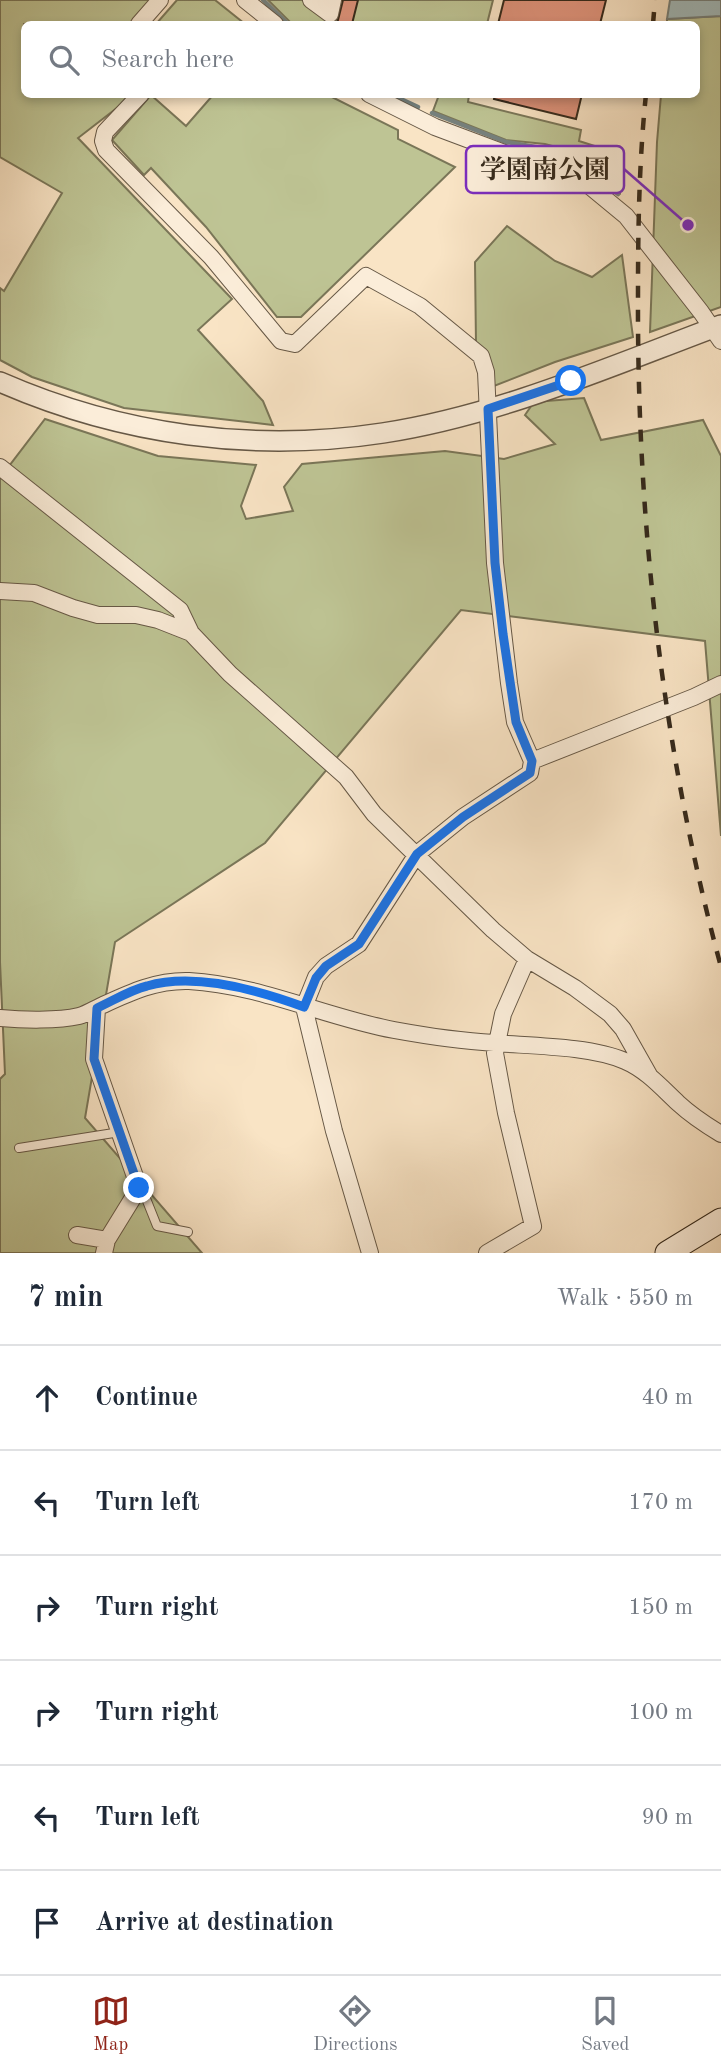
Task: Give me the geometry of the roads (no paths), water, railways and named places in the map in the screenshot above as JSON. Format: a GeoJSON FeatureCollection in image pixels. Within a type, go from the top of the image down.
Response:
{"type":"FeatureCollection","features":[{"type":"Feature","properties":{"kind":"main road"},"geometry":{"type":"LineString","coordinates":[[667,1253],[721,1220]]}},
{"type":"Feature","properties":{"kind":"street"},"geometry":{"type":"LineString","coordinates":[[142,21],[160,0]]}},
{"type":"Feature","properties":{"kind":"street"},"geometry":{"type":"LineString","coordinates":[[245,0],[271,21]]}},
{"type":"Feature","properties":{"kind":"street"},"geometry":{"type":"LineString","coordinates":[[312,0],[330,14],[333,0]]}},
{"type":"Feature","properties":{"kind":"street"},"geometry":{"type":"LineString","coordinates":[[137,98],[105,132],[103,141],[106,150],[211,257],[281,341],[295,344],[366,276],[420,306],[481,356],[486,372],[495,563],[509,683],[516,722],[532,761],[530,773],[463,817],[417,854],[359,944],[326,966],[316,978],[304,1007],[334,1131],[370,1253]]}},
{"type":"Feature","properties":{"kind":"street"},"geometry":{"type":"LineString","coordinates":[[0,382],[85,413],[138,427],[184,436],[289,442],[373,434],[488,409],[718,332],[626,216],[563,164],[544,158],[507,154],[435,127],[377,98]]}},
{"type":"Feature","properties":{"kind":"street"},"geometry":{"type":"LineString","coordinates":[[0,467],[180,610],[191,633],[230,674],[346,777],[374,814],[527,959],[575,988],[610,1014],[623,1029],[649,1075]]}},
{"type":"Feature","properties":{"kind":"street"},"geometry":{"type":"LineString","coordinates":[[0,591],[34,593],[99,615],[136,615],[191,633]]}},
{"type":"Feature","properties":{"kind":"street"},"geometry":{"type":"LineString","coordinates":[[532,761],[721,684]]}},
{"type":"Feature","properties":{"kind":"street"},"geometry":{"type":"LineString","coordinates":[[487,1253],[533,1226],[506,1113],[495,1053],[503,1014],[527,959]]}},
{"type":"Feature","properties":{"kind":"street"},"geometry":{"type":"LineString","coordinates":[[0,1018],[22,1020],[79,1016],[146,986],[188,981],[247,989],[350,1021],[397,1030],[613,1057],[626,1061],[649,1075],[680,1105],[721,1134]]}},
{"type":"Feature","properties":{"kind":"street"},"geometry":{"type":"LineString","coordinates":[[77,1235],[105,1246],[139,1188],[94,1059],[97,1008]]}},
{"type":"Feature","properties":{"kind":"lane"},"geometry":{"type":"LineString","coordinates":[[19,1148],[120,1132]]}},
{"type":"Feature","properties":{"kind":"lane"},"geometry":{"type":"LineString","coordinates":[[139,1188],[157,1226],[188,1232]]}},
{"type":"Feature","properties":{"kind":"water"},"geometry":{"type":"Polygon","coordinates":[[[670,0],[721,0],[721,16],[667,19],[670,0]]]}},
{"type":"Feature","properties":{"kind":"waterway"},"geometry":{"type":"LineString","coordinates":[[263,0],[285,21]]}},
{"type":"Feature","properties":{"kind":"waterway"},"geometry":{"type":"LineString","coordinates":[[399,98],[418,107]]}},
{"type":"Feature","properties":{"kind":"waterway"},"geometry":{"type":"LineString","coordinates":[[432,113],[506,142],[565,152],[618,194]]}},
{"type":"Feature","properties":{"kind":"railway"},"geometry":{"type":"LineString","coordinates":[[653,21],[655,0]]}},
{"type":"Feature","properties":{"kind":"railway"},"geometry":{"type":"LineString","coordinates":[[646,98],[639,195],[638,296],[642,465],[648,550],[657,634],[683,802],[721,967]]}},
{"type":"Feature","properties":{"kind":"place","name":"学園南公園"},"geometry":{"type":"Point","coordinates":[688,225]}}]}
